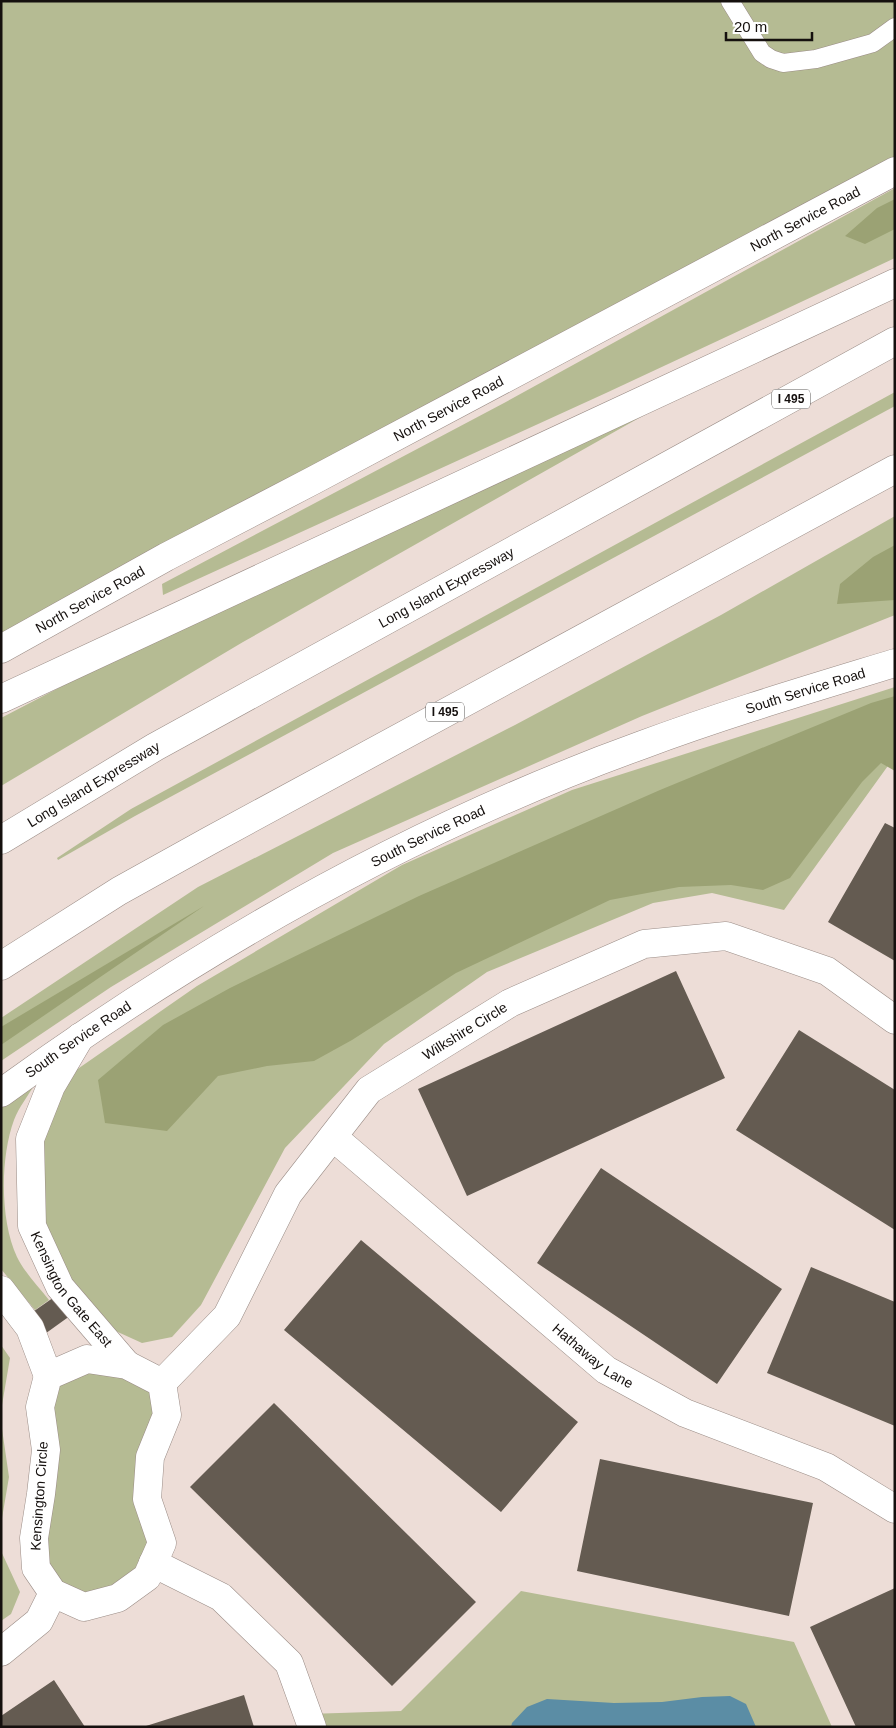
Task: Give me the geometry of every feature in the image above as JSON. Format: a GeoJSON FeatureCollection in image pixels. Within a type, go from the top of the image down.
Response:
{"type":"FeatureCollection","features":[{"type":"Feature","properties":{"kind":"main road","name":"North Service Road"},"geometry":{"type":"LineString","coordinates":[[1,649],[166,557],[895,171]]}},
{"type":"Feature","properties":{"kind":"main road"},"geometry":{"type":"LineString","coordinates":[[1,699],[895,282]]}},
{"type":"Feature","properties":{"kind":"main road","name":"Long Island Expressway"},"geometry":{"type":"LineString","coordinates":[[1,840],[155,747],[895,341]]}},
{"type":"Feature","properties":{"kind":"main road","name":"I 495"},"geometry":{"type":"LineString","coordinates":[[1,966],[119,892],[201,845],[895,468]]}},
{"type":"Feature","properties":{"kind":"main road","name":"South Service Road"},"geometry":{"type":"LineString","coordinates":[[1,1093],[80,1037],[175,974],[264,921],[398,849],[454,822],[641,745],[742,710],[895,663]]}},
{"type":"Feature","properties":{"kind":"main road","name":"Wilkshire Circle"},"geometry":{"type":"LineString","coordinates":[[162,1382],[227,1316],[288,1194],[369,1090],[510,1003],[644,944],[726,936],[827,972],[895,1020]]}},
{"type":"Feature","properties":{"kind":"main road","name":"Kensington Gate East"},"geometry":{"type":"LineString","coordinates":[[80,1037],[51,1086],[30,1139],[32,1226],[60,1287],[127,1365]]}},
{"type":"Feature","properties":{"kind":"main road","name":"Hathaway Lane"},"geometry":{"type":"LineString","coordinates":[[333,1137],[606,1370],[685,1413],[826,1467],[895,1509]]}},
{"type":"Feature","properties":{"kind":"main road"},"geometry":{"type":"LineString","coordinates":[[1,1290],[30,1328],[48,1376],[87,1359],[127,1365],[162,1382],[168,1415],[150,1457],[147,1499],[162,1543],[147,1577],[118,1598],[84,1607],[53,1593],[39,1621],[2,1650]]}},
{"type":"Feature","properties":{"kind":"main road","name":"Kensington Circle"},"geometry":{"type":"LineString","coordinates":[[48,1376],[40,1408],[46,1450],[34,1538],[36,1568],[53,1593]]}},
{"type":"Feature","properties":{"kind":"main road"},"geometry":{"type":"LineString","coordinates":[[153,1563],[221,1597],[289,1663],[312,1727]]}},
{"type":"Feature","properties":{"kind":"lane"},"geometry":{"type":"LineString","coordinates":[[730,1],[762,53],[771,59],[783,63],[816,58],[873,44],[895,27]]}},
{"type":"Feature","properties":{"kind":"green space"},"geometry":{"type":"Polygon","coordinates":[[[1,1],[895,1],[895,171],[1,649],[1,1]]]}},
{"type":"Feature","properties":{"kind":"green space"},"geometry":{"type":"Polygon","coordinates":[[[895,188],[895,258],[606,393],[163,595],[162,584],[504,403],[895,188]]]}},
{"type":"Feature","properties":{"kind":"green space"},"geometry":{"type":"Polygon","coordinates":[[[895,199],[895,229],[865,244],[845,236],[877,208],[895,199]]]}},
{"type":"Feature","properties":{"kind":"green space"},"geometry":{"type":"Polygon","coordinates":[[[895,392],[895,406],[135,816],[58,860],[57,858],[131,809],[895,392]]]}},
{"type":"Feature","properties":{"kind":"green space"},"geometry":{"type":"Polygon","coordinates":[[[662,405],[243,642],[1,786],[1,718],[147,642],[662,405]]]}},
{"type":"Feature","properties":{"kind":"green space"},"geometry":{"type":"Polygon","coordinates":[[[895,516],[895,615],[642,716],[333,853],[111,987],[1,1061],[1,1018],[198,887],[515,725],[721,615],[895,516]]]}},
{"type":"Feature","properties":{"kind":"green space"},"geometry":{"type":"Polygon","coordinates":[[[895,545],[895,600],[837,604],[840,584],[873,557],[895,545]]]}},
{"type":"Feature","properties":{"kind":"green space"},"geometry":{"type":"Polygon","coordinates":[[[895,687],[895,765],[890,763],[784,910],[712,893],[653,903],[487,972],[384,1044],[285,1148],[201,1305],[172,1337],[142,1343],[109,1328],[70,1282],[38,1204],[45,1118],[69,1075],[197,986],[402,865],[572,790],[895,687]]]}},
{"type":"Feature","properties":{"kind":"green space"},"geometry":{"type":"Polygon","coordinates":[[[895,696],[895,771],[881,763],[862,782],[790,878],[763,890],[731,885],[679,887],[610,900],[456,973],[352,1040],[314,1061],[267,1066],[218,1076],[167,1131],[105,1123],[98,1080],[163,1025],[230,988],[419,896],[660,790],[871,703],[895,696]]]}},
{"type":"Feature","properties":{"kind":"green space"},"geometry":{"type":"Polygon","coordinates":[[[204,906],[1,1045],[1,1027],[204,906]]]}},
{"type":"Feature","properties":{"kind":"green space"},"geometry":{"type":"Polygon","coordinates":[[[35,1084],[16,1115],[9,1135],[4,1171],[4,1189],[7,1226],[17,1257],[49,1300],[35,1310],[1,1269],[1,1108],[35,1084]]]}},
{"type":"Feature","properties":{"kind":"green space"},"geometry":{"type":"Polygon","coordinates":[[[1,1345],[10,1358],[1,1411],[1,1345]]]}},
{"type":"Feature","properties":{"kind":"green space"},"geometry":{"type":"Polygon","coordinates":[[[87,1359],[162,1383],[150,1457],[162,1543],[118,1598],[53,1593],[34,1538],[48,1376],[87,1359]]]}},
{"type":"Feature","properties":{"kind":"green space"},"geometry":{"type":"Polygon","coordinates":[[[1,1422],[9,1477],[1,1524],[1,1422]]]}},
{"type":"Feature","properties":{"kind":"green space"},"geometry":{"type":"Polygon","coordinates":[[[1,1551],[20,1592],[11,1614],[1,1621],[1,1551]]]}},
{"type":"Feature","properties":{"kind":"green space"},"geometry":{"type":"Polygon","coordinates":[[[521,1591],[794,1642],[832,1727],[312,1727],[308,1714],[401,1711],[521,1591]]]}},
{"type":"Feature","properties":{"kind":"water"},"geometry":{"type":"Polygon","coordinates":[[[730,1696],[746,1704],[756,1727],[511,1727],[512,1723],[527,1707],[547,1699],[614,1703],[662,1702],[730,1696]]]}},
{"type":"Feature","properties":{"kind":"building"},"geometry":{"type":"Polygon","coordinates":[[[885,823],[895,828],[895,961],[828,922],[885,823]]]}},
{"type":"Feature","properties":{"kind":"building"},"geometry":{"type":"Polygon","coordinates":[[[676,971],[725,1078],[467,1196],[418,1089],[676,971]]]}},
{"type":"Feature","properties":{"kind":"building"},"geometry":{"type":"Polygon","coordinates":[[[799,1030],[895,1090],[895,1230],[736,1130],[799,1030]]]}},
{"type":"Feature","properties":{"kind":"building"},"geometry":{"type":"Polygon","coordinates":[[[601,1168],[782,1289],[717,1384],[537,1263],[601,1168]]]}},
{"type":"Feature","properties":{"kind":"building"},"geometry":{"type":"Polygon","coordinates":[[[361,1240],[578,1422],[501,1512],[284,1330],[361,1240]]]}},
{"type":"Feature","properties":{"kind":"building"},"geometry":{"type":"Polygon","coordinates":[[[811,1267],[895,1302],[895,1426],[767,1373],[811,1267]]]}},
{"type":"Feature","properties":{"kind":"building"},"geometry":{"type":"Polygon","coordinates":[[[60,1293],[74,1313],[42,1336],[27,1316],[60,1293]]]}},
{"type":"Feature","properties":{"kind":"building"},"geometry":{"type":"Polygon","coordinates":[[[274,1403],[476,1602],[392,1686],[190,1487],[274,1403]]]}},
{"type":"Feature","properties":{"kind":"building"},"geometry":{"type":"Polygon","coordinates":[[[600,1459],[813,1503],[789,1616],[577,1571],[600,1459]]]}},
{"type":"Feature","properties":{"kind":"building"},"geometry":{"type":"Polygon","coordinates":[[[895,1588],[895,1727],[856,1727],[810,1627],[895,1588]]]}},
{"type":"Feature","properties":{"kind":"building"},"geometry":{"type":"Polygon","coordinates":[[[54,1680],[85,1727],[1,1727],[1,1716],[54,1680]]]}},
{"type":"Feature","properties":{"kind":"building"},"geometry":{"type":"Polygon","coordinates":[[[244,1695],[254,1727],[146,1727],[146,1726],[244,1695]]]}}]}
